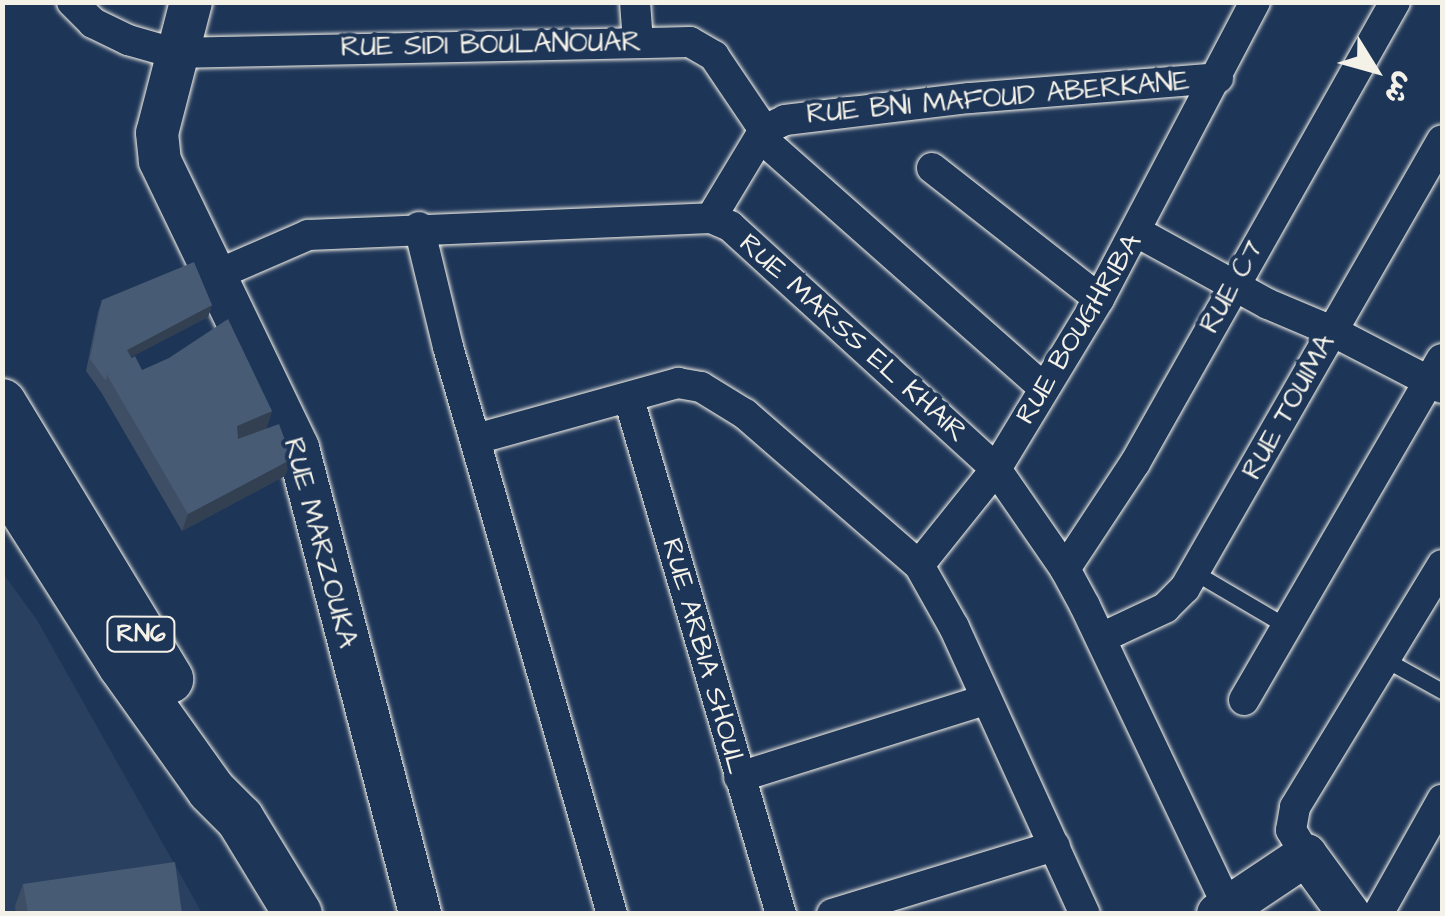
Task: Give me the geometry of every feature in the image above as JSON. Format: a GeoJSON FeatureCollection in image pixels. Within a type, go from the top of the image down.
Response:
{"type":"FeatureCollection","features":[{"type":"Feature","properties":{"kind":"main road","name":"RN6"},"geometry":{"type":"LineString","coordinates":[[2,403],[35,530],[122,665],[211,790],[240,819],[298,914]]}},
{"type":"Feature","properties":{"kind":"main road","name":"RN6"},"geometry":{"type":"LineString","coordinates":[[18,465],[230,778],[240,819]]}},
{"type":"Feature","properties":{"kind":"street","name":"RUE SIDI BOULANOUAR"},"geometry":{"type":"LineString","coordinates":[[72,2],[94,23],[128,40],[174,54],[690,42],[704,46],[762,134]]}},
{"type":"Feature","properties":{"kind":"street"},"geometry":{"type":"LineString","coordinates":[[174,54],[190,2]]}},
{"type":"Feature","properties":{"kind":"street"},"geometry":{"type":"LineString","coordinates":[[635,2],[638,42]]}},
{"type":"Feature","properties":{"kind":"street","name":"RUE BOUGHRIBA"},"geometry":{"type":"LineString","coordinates":[[918,565],[996,469],[1099,299],[1255,2]]}},
{"type":"Feature","properties":{"kind":"street","name":"RUE C7"},"geometry":{"type":"LineString","coordinates":[[1065,568],[1116,493],[1395,2]]}},
{"type":"Feature","properties":{"kind":"street","name":"RUE MARZOUKA"},"geometry":{"type":"LineString","coordinates":[[174,54],[157,133],[167,179],[298,448],[420,914]]}},
{"type":"Feature","properties":{"kind":"street","name":"RUE BNI MAFOUD ABERKANE"},"geometry":{"type":"LineString","coordinates":[[762,134],[798,117],[1218,78]]}},
{"type":"Feature","properties":{"kind":"street"},"geometry":{"type":"LineString","coordinates":[[712,218],[762,134],[1044,388]]}},
{"type":"Feature","properties":{"kind":"street","name":"RUE TOUIMA"},"geometry":{"type":"LineString","coordinates":[[1102,638],[1165,608],[1194,572],[1442,140]]}},
{"type":"Feature","properties":{"kind":"street"},"geometry":{"type":"LineString","coordinates":[[932,168],[1099,299]]}},
{"type":"Feature","properties":{"kind":"street","name":"RUE MARSS EL KHAIR"},"geometry":{"type":"LineString","coordinates":[[216,275],[308,234],[712,218],[750,242],[996,469],[1065,568],[1102,638],[1223,910]]}},
{"type":"Feature","properties":{"kind":"street"},"geometry":{"type":"LineString","coordinates":[[419,228],[612,914]]}},
{"type":"Feature","properties":{"kind":"street"},"geometry":{"type":"LineString","coordinates":[[1137,232],[1233,284],[1438,376],[1244,700]]}},
{"type":"Feature","properties":{"kind":"street"},"geometry":{"type":"LineString","coordinates":[[476,439],[678,383],[722,398],[918,565],[954,628],[1086,914]]}},
{"type":"Feature","properties":{"kind":"street","name":"RUE ARBIA SHOUL"},"geometry":{"type":"LineString","coordinates":[[629,399],[781,914]]}},
{"type":"Feature","properties":{"kind":"street"},"geometry":{"type":"LineString","coordinates":[[1349,914],[1299,842],[1295,808],[1388,662],[1442,566]]}},
{"type":"Feature","properties":{"kind":"street"},"geometry":{"type":"LineString","coordinates":[[739,776],[984,700]]}},
{"type":"Feature","properties":{"kind":"street"},"geometry":{"type":"LineString","coordinates":[[1378,914],[1442,800]]}},
{"type":"Feature","properties":{"kind":"street"},"geometry":{"type":"LineString","coordinates":[[1223,910],[1299,842]]}},
{"type":"Feature","properties":{"kind":"street"},"geometry":{"type":"LineString","coordinates":[[832,914],[1055,846]]}},
{"type":"Feature","properties":{"kind":"lane"},"geometry":{"type":"LineString","coordinates":[[1194,572],[1286,626]]}},
{"type":"Feature","properties":{"kind":"lane"},"geometry":{"type":"LineString","coordinates":[[1388,662],[1442,691]]}},
{"type":"Feature","properties":{"kind":"shaded area"},"geometry":{"type":"Polygon","coordinates":[[[2,572],[37,620],[202,913],[3,913],[2,572]]]}},
{"type":"Feature","properties":{"kind":"building"},"geometry":{"type":"Polygon","coordinates":[[[194,262],[212,305],[127,350],[132,359],[107,375],[106,381],[90,359],[102,300],[194,262]]]}},
{"type":"Feature","properties":{"kind":"building"},"geometry":{"type":"Polygon","coordinates":[[[228,319],[272,411],[237,426],[238,439],[279,424],[292,459],[188,514],[107,375],[135,356],[142,370],[169,358],[228,319]]]}},
{"type":"Feature","properties":{"kind":"building"},"geometry":{"type":"Polygon","coordinates":[[[175,862],[182,914],[28,914],[23,884],[175,862]]]}}]}
